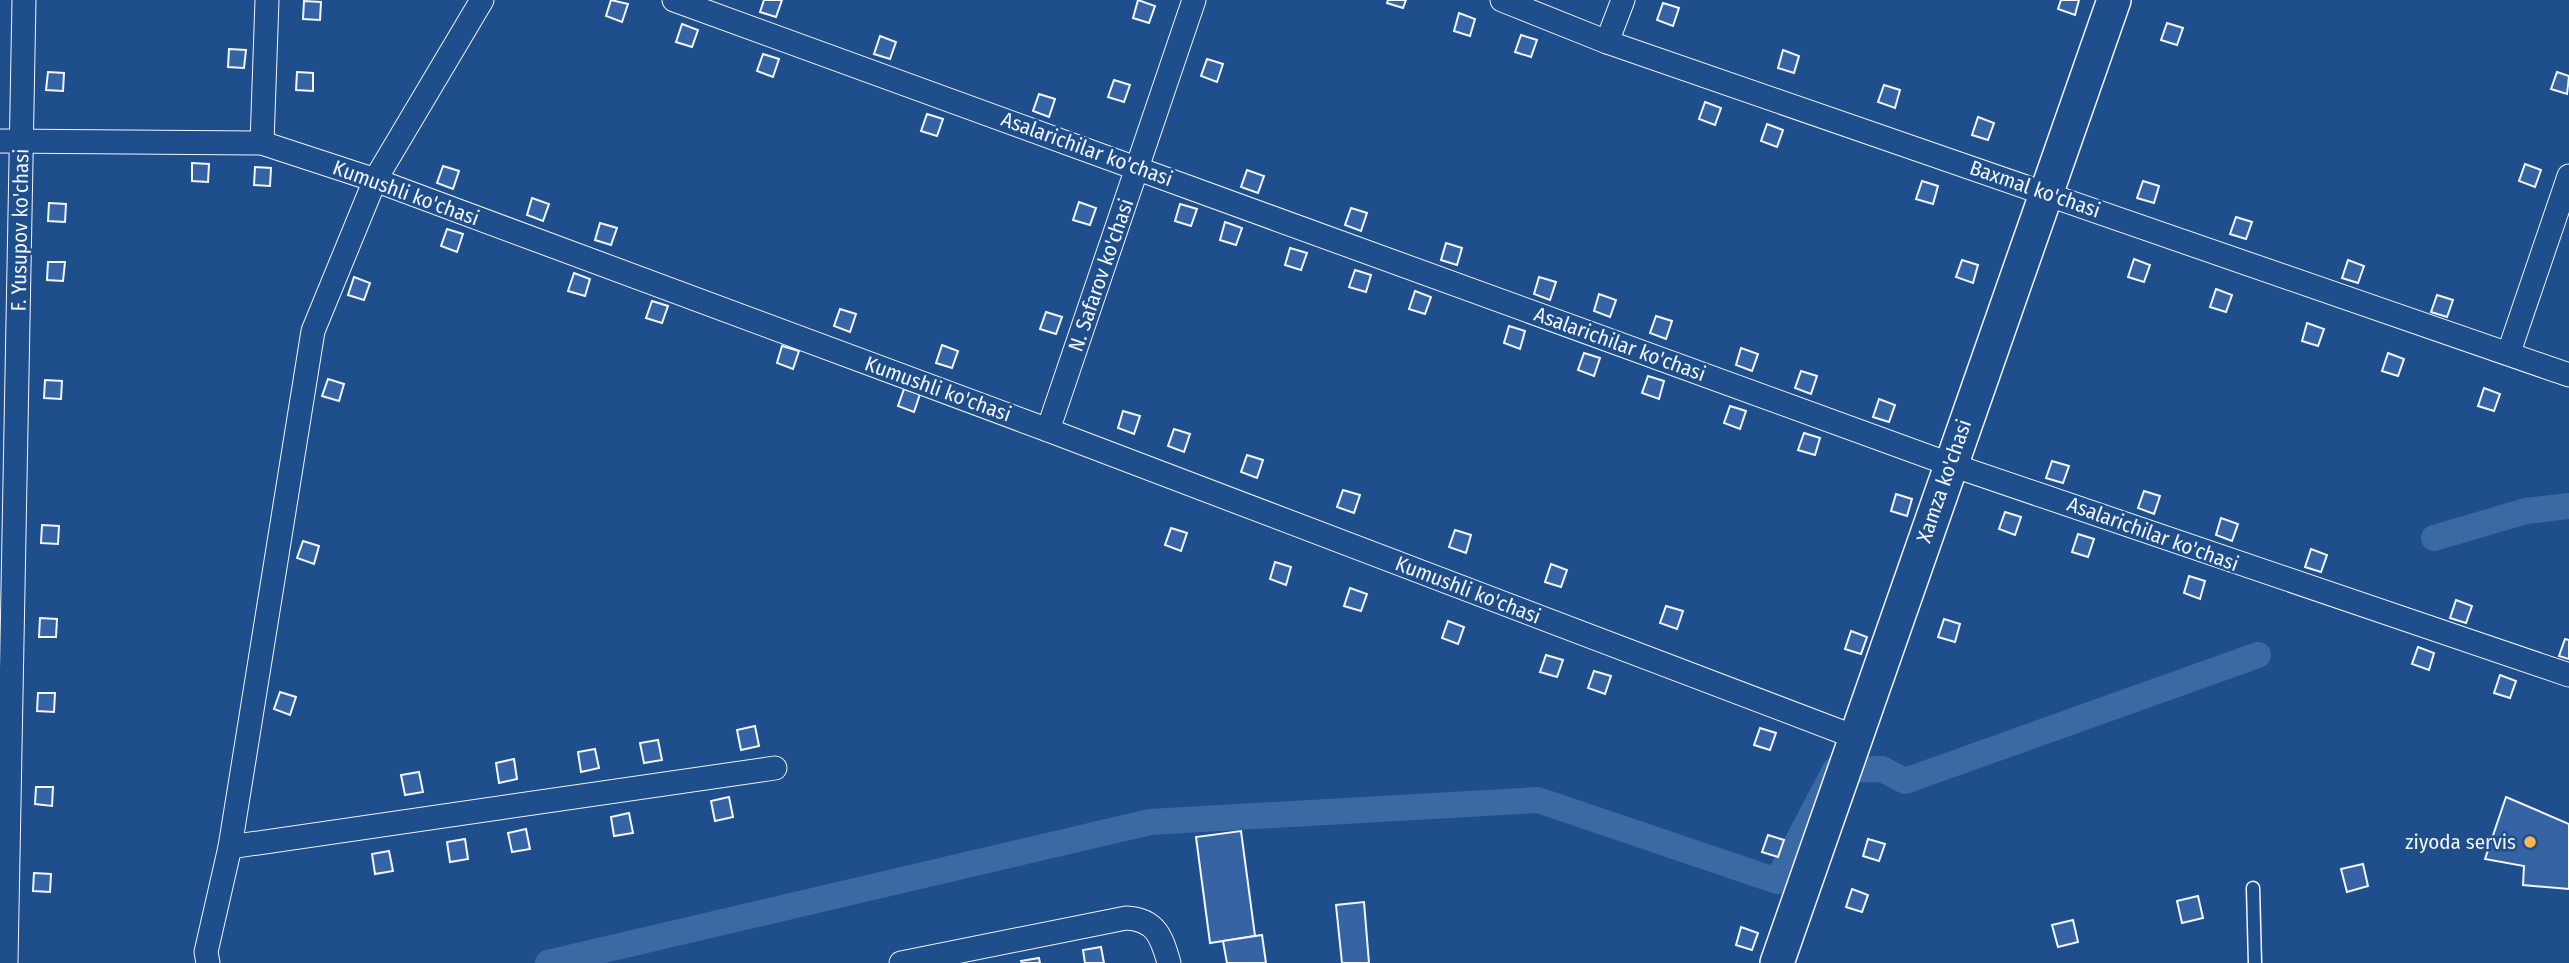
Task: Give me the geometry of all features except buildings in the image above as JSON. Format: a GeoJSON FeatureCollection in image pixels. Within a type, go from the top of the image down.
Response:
{"type":"FeatureCollection","features":[{"type":"Feature","properties":{"kind":"main road","name":"Xamza ko'chasi"},"geometry":{"type":"LineString","coordinates":[[1777,963],[1949,464],[2114,0]]}},
{"type":"Feature","properties":{"kind":"street","name":"F. Yusupov ko'chasi"},"geometry":{"type":"LineString","coordinates":[[6,963],[11,140],[24,0]]}},
{"type":"Feature","properties":{"kind":"street"},"geometry":{"type":"LineString","coordinates":[[262,143],[267,0]]}},
{"type":"Feature","properties":{"kind":"street"},"geometry":{"type":"LineString","coordinates":[[208,963],[206,952],[230,847],[313,331],[375,180],[482,0]]}},
{"type":"Feature","properties":{"kind":"street","name":"Asalarichilar ko'chasi"},"geometry":{"type":"LineString","coordinates":[[674,0],[1949,464],[2569,675]]}},
{"type":"Feature","properties":{"kind":"street","name":"N. Safarov ko'chasi"},"geometry":{"type":"LineString","coordinates":[[1048,430],[1194,0]]}},
{"type":"Feature","properties":{"kind":"street","name":"Baxmal ko'chasi"},"geometry":{"type":"LineString","coordinates":[[1502,0],[1607,42],[2569,374]]}},
{"type":"Feature","properties":{"kind":"street"},"geometry":{"type":"LineString","coordinates":[[1607,42],[1623,0]]}},
{"type":"Feature","properties":{"kind":"street","name":"Kumushli ko'chasi"},"geometry":{"type":"LineString","coordinates":[[11,140],[262,143],[375,180],[1048,430],[1848,759]]}},
{"type":"Feature","properties":{"kind":"street"},"geometry":{"type":"LineString","coordinates":[[2509,352],[2569,176]]}},
{"type":"Feature","properties":{"kind":"street"},"geometry":{"type":"LineString","coordinates":[[230,847],[775,768]]}},
{"type":"Feature","properties":{"kind":"street"},"geometry":{"type":"LineString","coordinates":[[901,963],[1126,918],[1149,922],[1159,932],[1169,963]]}},
{"type":"Feature","properties":{"kind":"lane"},"geometry":{"type":"LineString","coordinates":[[2253,888],[2255,963]]}},
{"type":"Feature","properties":{"kind":"waterway"},"geometry":{"type":"LineString","coordinates":[[2434,538],[2526,511],[2569,506]]}},
{"type":"Feature","properties":{"kind":"waterway"},"geometry":{"type":"LineString","coordinates":[[548,963],[1150,822],[1538,800],[1777,881],[1835,770],[1882,769],[1905,781],[2258,655]]}},
{"type":"Feature","properties":{"kind":"place","name":"ziyoda servis"},"geometry":{"type":"Point","coordinates":[2530,842]}}]}
